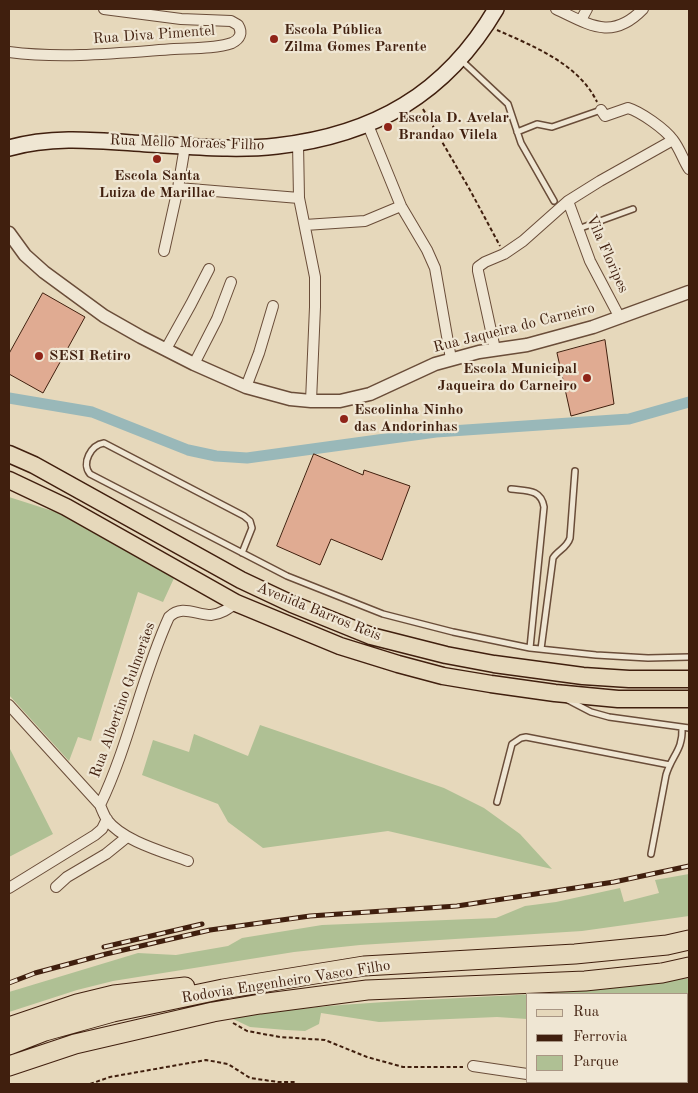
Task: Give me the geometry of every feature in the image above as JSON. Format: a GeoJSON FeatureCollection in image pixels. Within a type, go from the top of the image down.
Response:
{"type":"FeatureCollection","features":[{"type":"Feature","properties":{"kind":"highway","name":"Rodovia Engenheiro Vasco Filho"},"geometry":{"type":"LineString","coordinates":[[9,1045],[44,1031],[113,1012],[223,989],[364,966],[575,954],[668,945],[689,940]]}},
{"type":"Feature","properties":{"kind":"highway","name":"Rodovia Engenheiro Vasco Filho"},"geometry":{"type":"LineString","coordinates":[[9,1066],[75,1044],[213,1012],[260,1004],[367,990],[585,980],[662,973],[689,967]]}},
{"type":"Feature","properties":{"kind":"highway"},"geometry":{"type":"LineString","coordinates":[[9,1027],[77,1004],[114,995],[200,986],[223,989]]}},
{"type":"Feature","properties":{"kind":"main road","name":"Rua Mello Moraes Filho"},"geometry":{"type":"LineString","coordinates":[[9,148],[30,143],[65,139],[233,148],[276,146],[329,136],[368,125],[416,98],[461,59],[489,15]]}},
{"type":"Feature","properties":{"kind":"main road","name":"Avenida Barros Reis"},"geometry":{"type":"LineString","coordinates":[[9,454],[34,465],[241,580],[292,604],[372,636],[446,655],[583,676],[629,679],[689,679]]}},
{"type":"Feature","properties":{"kind":"main road","name":"Avenida Barros Reis"},"geometry":{"type":"LineString","coordinates":[[9,480],[66,507],[236,603],[340,646],[443,676],[555,693],[618,699],[689,699]]}},
{"type":"Feature","properties":{"kind":"main road"},"geometry":{"type":"LineString","coordinates":[[9,491],[66,507]]}},
{"type":"Feature","properties":{"kind":"street","name":"Rua Diva Pimentel"},"geometry":{"type":"LineString","coordinates":[[9,52],[44,55],[87,54],[210,46],[232,43],[241,34],[238,25],[231,22],[181,19],[104,9]]}},
{"type":"Feature","properties":{"kind":"street"},"geometry":{"type":"LineString","coordinates":[[556,9],[604,28],[615,27],[643,9]]}},
{"type":"Feature","properties":{"kind":"street"},"geometry":{"type":"LineString","coordinates":[[581,20],[587,9]]}},
{"type":"Feature","properties":{"kind":"street"},"geometry":{"type":"LineString","coordinates":[[601,110],[606,116],[628,108],[660,128],[673,140],[689,169]]}},
{"type":"Feature","properties":{"kind":"street"},"geometry":{"type":"LineString","coordinates":[[368,125],[401,206],[427,250],[435,268],[451,359]]}},
{"type":"Feature","properties":{"kind":"street"},"geometry":{"type":"LineString","coordinates":[[495,350],[478,271],[480,265],[504,254],[523,241],[568,201],[673,140]]}},
{"type":"Feature","properties":{"kind":"street"},"geometry":{"type":"LineString","coordinates":[[298,143],[299,198],[315,277],[311,401]]}},
{"type":"Feature","properties":{"kind":"street"},"geometry":{"type":"LineString","coordinates":[[164,251],[178,188],[184,146]]}},
{"type":"Feature","properties":{"kind":"street"},"geometry":{"type":"LineString","coordinates":[[178,188],[299,198]]}},
{"type":"Feature","properties":{"kind":"street","name":"Vila Floripes"},"geometry":{"type":"LineString","coordinates":[[568,201],[590,261],[620,318]]}},
{"type":"Feature","properties":{"kind":"street"},"geometry":{"type":"LineString","coordinates":[[305,225],[364,221],[401,206]]}},
{"type":"Feature","properties":{"kind":"street","name":"Rua Jaqueira do Carneiro"},"geometry":{"type":"LineString","coordinates":[[9,233],[25,255],[44,272],[104,316],[194,364],[246,387],[290,399],[311,401],[340,401],[370,394],[422,369],[451,359],[546,340],[620,318],[689,292]]}},
{"type":"Feature","properties":{"kind":"street"},"geometry":{"type":"LineString","coordinates":[[166,349],[209,268]]}},
{"type":"Feature","properties":{"kind":"street"},"geometry":{"type":"LineString","coordinates":[[194,364],[217,319],[231,282]]}},
{"type":"Feature","properties":{"kind":"street"},"geometry":{"type":"LineString","coordinates":[[246,387],[259,353],[273,306]]}},
{"type":"Feature","properties":{"kind":"street","name":"Rua Albertino Gulmerães"},"geometry":{"type":"LineString","coordinates":[[100,805],[112,779],[169,617],[181,610],[211,615],[222,612],[236,603]]}},
{"type":"Feature","properties":{"kind":"street"},"geometry":{"type":"LineString","coordinates":[[9,705],[100,805],[107,819],[127,837],[188,861]]}},
{"type":"Feature","properties":{"kind":"street"},"geometry":{"type":"LineString","coordinates":[[9,888],[95,836],[102,829],[107,819]]}},
{"type":"Feature","properties":{"kind":"street"},"geometry":{"type":"LineString","coordinates":[[56,887],[67,877],[106,854],[127,837]]}},
{"type":"Feature","properties":{"kind":"street"},"geometry":{"type":"LineString","coordinates":[[473,1066],[526,1074]]}},
{"type":"Feature","properties":{"kind":"lane"},"geometry":{"type":"LineString","coordinates":[[461,59],[508,104],[521,143],[554,201]]}},
{"type":"Feature","properties":{"kind":"lane"},"geometry":{"type":"LineString","coordinates":[[517,132],[536,124],[552,127],[601,110]]}},
{"type":"Feature","properties":{"kind":"lane"},"geometry":{"type":"LineString","coordinates":[[578,230],[633,209]]}},
{"type":"Feature","properties":{"kind":"lane"},"geometry":{"type":"LineString","coordinates":[[242,553],[252,528],[250,521],[244,516],[104,443],[93,447],[85,464],[90,474],[242,553],[287,576],[383,614],[453,632],[530,648],[648,658],[689,657]]}},
{"type":"Feature","properties":{"kind":"lane"},"geometry":{"type":"LineString","coordinates":[[541,649],[553,558],[566,547],[570,538],[575,471]]}},
{"type":"Feature","properties":{"kind":"lane"},"geometry":{"type":"LineString","coordinates":[[511,489],[533,492],[539,495],[543,500],[544,507],[530,648]]}},
{"type":"Feature","properties":{"kind":"lane"},"geometry":{"type":"LineString","coordinates":[[555,693],[591,712],[609,717],[689,728]]}},
{"type":"Feature","properties":{"kind":"lane"},"geometry":{"type":"LineString","coordinates":[[651,854],[670,765],[681,748],[682,728]]}},
{"type":"Feature","properties":{"kind":"lane"},"geometry":{"type":"LineString","coordinates":[[497,802],[512,744],[521,738],[526,737],[670,765]]}},
{"type":"Feature","properties":{"kind":"path"},"geometry":{"type":"LineString","coordinates":[[489,15],[559,61],[584,82],[592,92],[601,110]]}},
{"type":"Feature","properties":{"kind":"path"},"geometry":{"type":"LineString","coordinates":[[416,98],[470,190],[504,254]]}},
{"type":"Feature","properties":{"kind":"path"},"geometry":{"type":"LineString","coordinates":[[213,1012],[247,1031],[280,1037],[325,1040],[367,1057],[403,1067],[473,1066]]}},
{"type":"Feature","properties":{"kind":"path"},"geometry":{"type":"LineString","coordinates":[[90,1084],[110,1077],[206,1060],[228,1064],[250,1078],[278,1082],[295,1082]]}},
{"type":"Feature","properties":{"kind":"green space"},"geometry":{"type":"Polygon","coordinates":[[[9,497],[65,515],[175,576],[163,602],[138,592],[91,741],[78,737],[69,761],[9,695],[9,497]]]}},
{"type":"Feature","properties":{"kind":"green space"},"geometry":{"type":"Polygon","coordinates":[[[260,725],[444,788],[484,808],[520,834],[552,869],[388,831],[263,848],[228,822],[218,804],[142,775],[153,740],[189,752],[194,734],[248,756],[260,725]]]}},
{"type":"Feature","properties":{"kind":"green space"},"geometry":{"type":"Polygon","coordinates":[[[9,747],[53,834],[9,857],[9,747]]]}},
{"type":"Feature","properties":{"kind":"green space"},"geometry":{"type":"Polygon","coordinates":[[[689,874],[689,916],[582,931],[360,945],[294,952],[113,981],[77,990],[9,1012],[9,992],[138,953],[176,955],[228,946],[242,938],[322,925],[496,918],[525,906],[556,902],[620,888],[624,902],[659,893],[655,880],[689,874]]]}},
{"type":"Feature","properties":{"kind":"green space"},"geometry":{"type":"Polygon","coordinates":[[[689,978],[689,1022],[688,993],[545,993],[599,989],[689,978]]]}},
{"type":"Feature","properties":{"kind":"green space"},"geometry":{"type":"Polygon","coordinates":[[[526,994],[526,1019],[497,1017],[379,1022],[321,1013],[319,1024],[305,1031],[250,1027],[231,1018],[317,1007],[526,994]]]}},
{"type":"Feature","properties":{"kind":"building"},"geometry":{"type":"Polygon","coordinates":[[[43,293],[85,317],[43,393],[9,374],[9,354],[43,293]]]}},
{"type":"Feature","properties":{"kind":"building","name":"Escola Municipal Jaqueira do Carneiro"},"geometry":{"type":"Polygon","coordinates":[[[605,340],[614,404],[571,416],[557,353],[605,340]]]}},
{"type":"Feature","properties":{"kind":"building"},"geometry":{"type":"Polygon","coordinates":[[[314,454],[363,475],[364,470],[410,486],[382,560],[331,539],[320,565],[277,546],[314,454]]]}},
{"type":"Feature","properties":{"kind":"waterway"},"geometry":{"type":"LineString","coordinates":[[9,398],[92,412],[188,450],[216,456],[247,458],[436,432],[629,419],[689,402]]}},
{"type":"Feature","properties":{"kind":"railway"},"geometry":{"type":"LineString","coordinates":[[9,983],[35,973],[106,954],[210,930],[310,916],[457,906],[614,882],[689,866]]}},
{"type":"Feature","properties":{"kind":"railway"},"geometry":{"type":"LineString","coordinates":[[104,947],[202,924]]}},
{"type":"Feature","properties":{"kind":"place","name":"Escola Pública Zilma Gomes Parente"},"geometry":{"type":"Point","coordinates":[274,39]}},
{"type":"Feature","properties":{"kind":"place","name":"Escola D. Avelar Brandao Vilela"},"geometry":{"type":"Point","coordinates":[388,127]}},
{"type":"Feature","properties":{"kind":"place","name":"Escola Santa Luiza de Marillac"},"geometry":{"type":"Point","coordinates":[157,159]}},
{"type":"Feature","properties":{"kind":"place","name":"SESI Retiro"},"geometry":{"type":"Point","coordinates":[39,356]}},
{"type":"Feature","properties":{"kind":"place","name":"Escola Municipal Jaqueira do Carneiro"},"geometry":{"type":"Point","coordinates":[587,378]}},
{"type":"Feature","properties":{"kind":"place","name":"Escolinha Ninho das Andorinhas"},"geometry":{"type":"Point","coordinates":[344,419]}}]}
